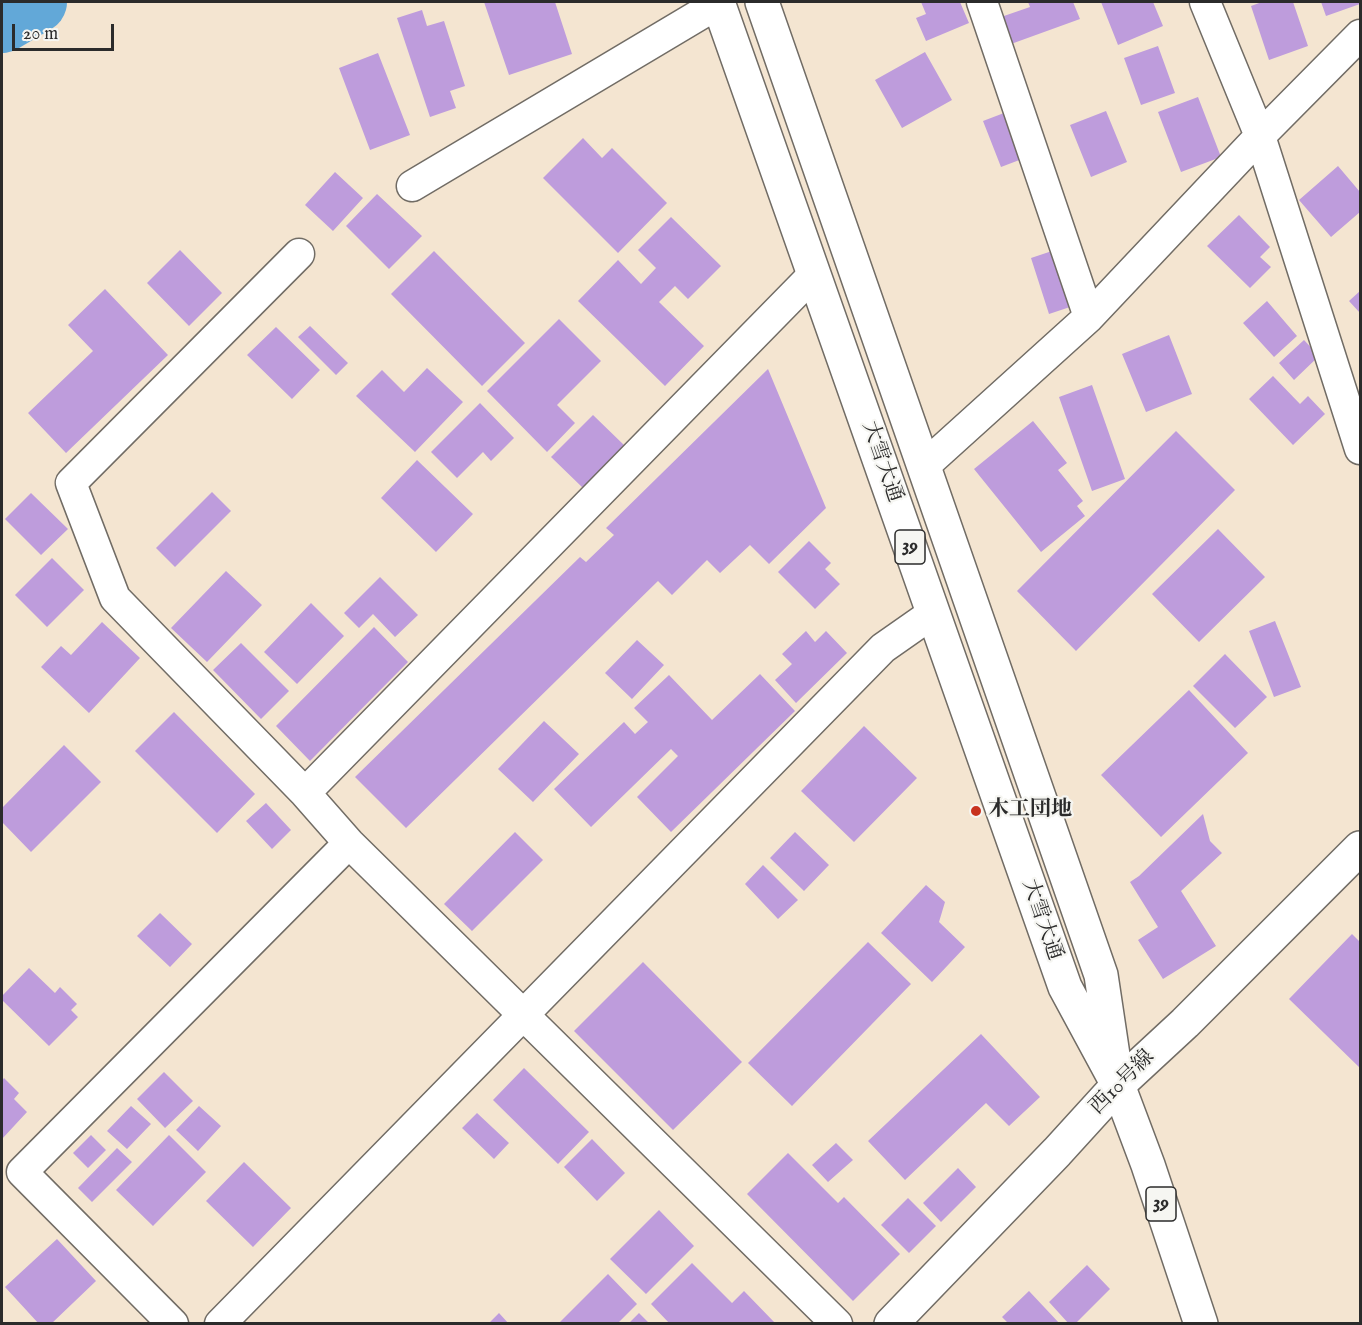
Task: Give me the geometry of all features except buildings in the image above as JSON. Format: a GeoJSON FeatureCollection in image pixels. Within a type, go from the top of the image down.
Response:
{"type":"FeatureCollection","features":[{"type":"Feature","properties":{"kind":"main road","name":"大雪大通"},"geometry":{"type":"LineString","coordinates":[[718,2],[1065,987],[1118,1085],[1148,1165],[1201,1323]]}},
{"type":"Feature","properties":{"kind":"main road","name":"大雪大通"},"geometry":{"type":"LineString","coordinates":[[762,2],[1101,975],[1118,1085]]}},
{"type":"Feature","properties":{"kind":"main road","name":"西10号線"},"geometry":{"type":"LineString","coordinates":[[891,1323],[1057,1152],[1118,1085],[1185,1023],[1360,848]]}},
{"type":"Feature","properties":{"kind":"street"},"geometry":{"type":"LineString","coordinates":[[412,186],[718,2]]}},
{"type":"Feature","properties":{"kind":"street"},"geometry":{"type":"LineString","coordinates":[[982,2],[1089,316]]}},
{"type":"Feature","properties":{"kind":"street"},"geometry":{"type":"LineString","coordinates":[[1205,2],[1260,136],[1360,449]]}},
{"type":"Feature","properties":{"kind":"street"},"geometry":{"type":"LineString","coordinates":[[923,467],[1089,316],[1260,136],[1360,35]]}},
{"type":"Feature","properties":{"kind":"street"},"geometry":{"type":"LineString","coordinates":[[299,254],[71,483],[115,598],[304,793],[349,843],[837,1323]]}},
{"type":"Feature","properties":{"kind":"street"},"geometry":{"type":"LineString","coordinates":[[304,793],[814,274]]}},
{"type":"Feature","properties":{"kind":"street"},"geometry":{"type":"LineString","coordinates":[[220,1323],[883,648],[933,613]]}},
{"type":"Feature","properties":{"kind":"street"},"geometry":{"type":"LineString","coordinates":[[173,1323],[22,1172],[349,843]]}},
{"type":"Feature","properties":{"kind":"waterway"},"geometry":{"type":"LineString","coordinates":[[2,22],[36,2]]}},
{"type":"Feature","properties":{"kind":"place","name":"木工団地"},"geometry":{"type":"Point","coordinates":[976,811]}}]}
